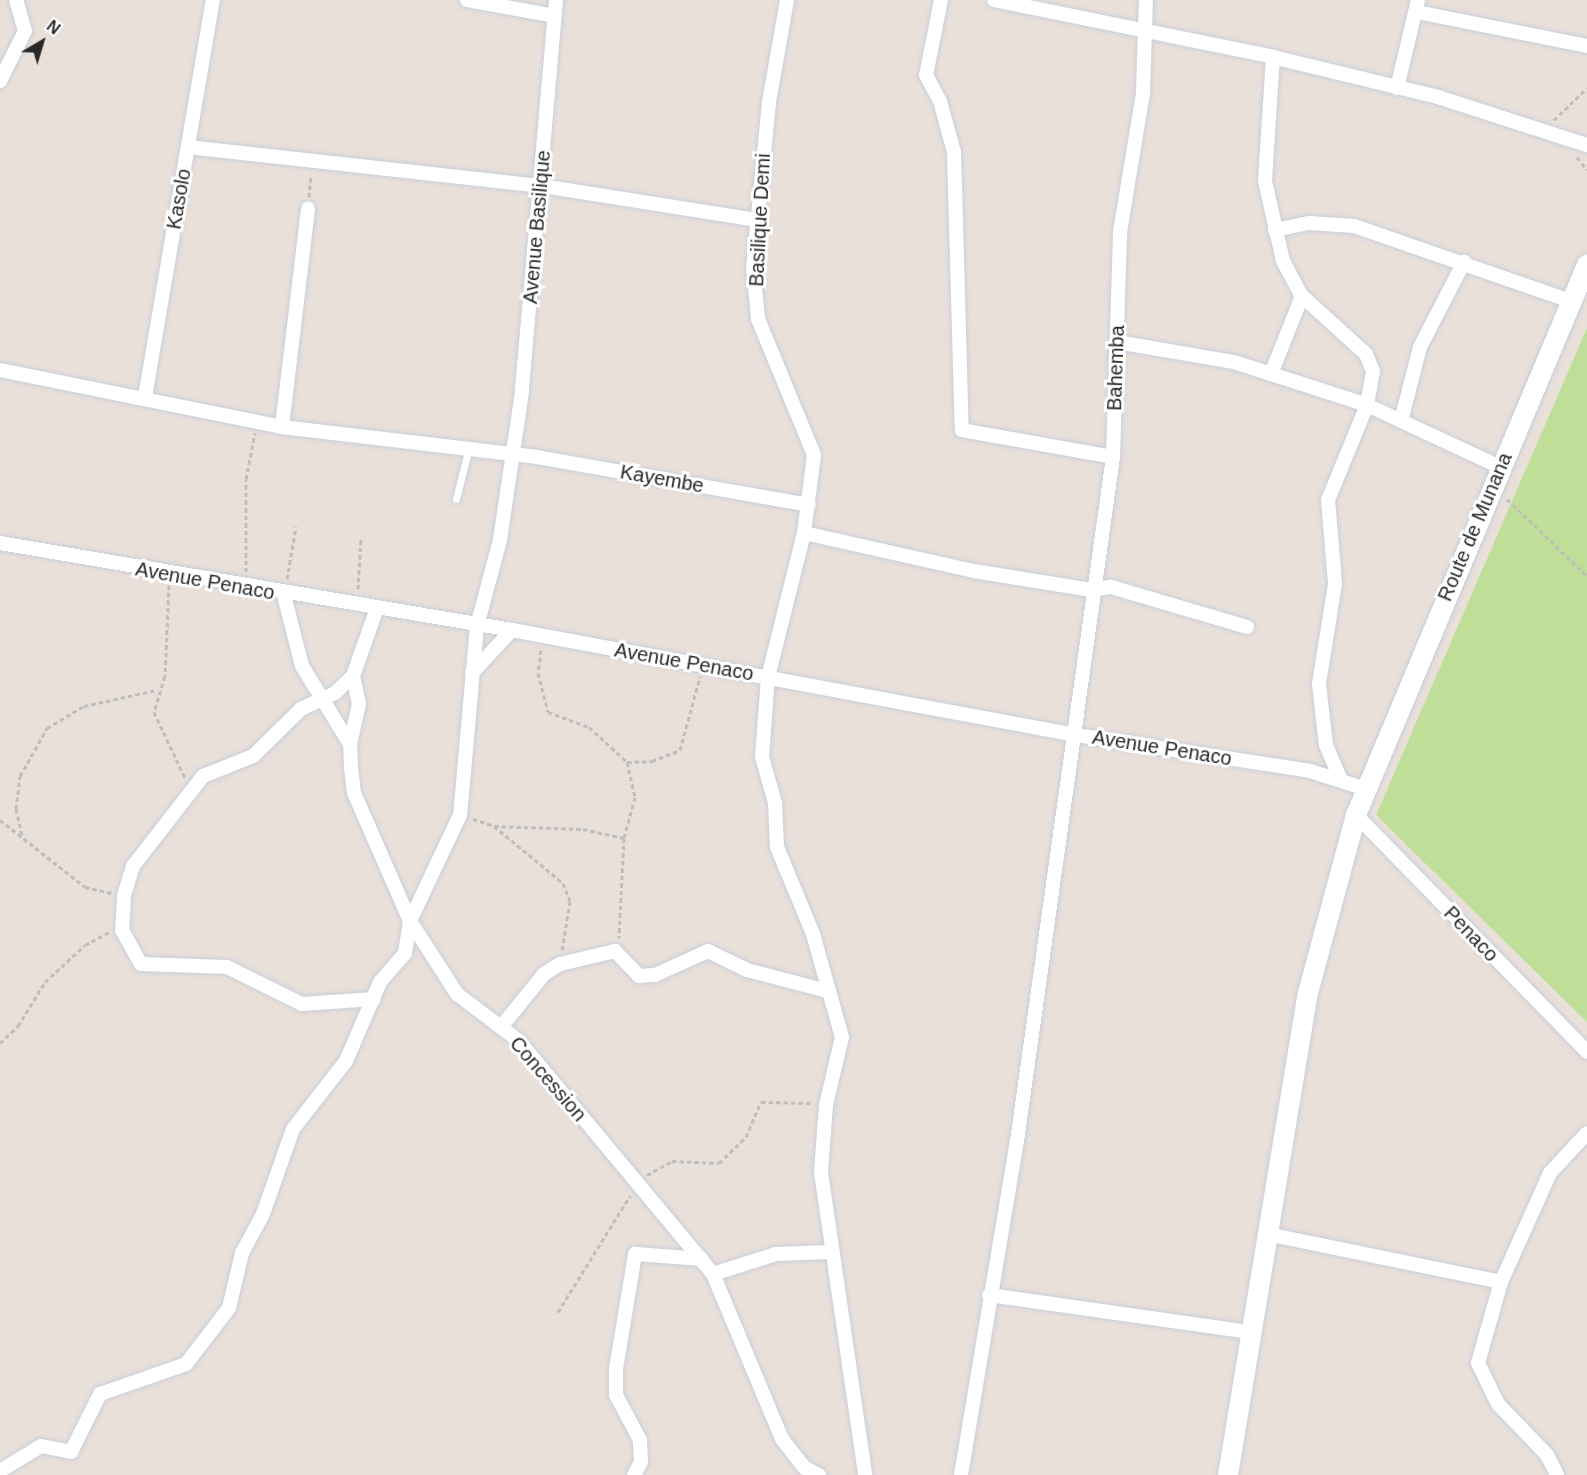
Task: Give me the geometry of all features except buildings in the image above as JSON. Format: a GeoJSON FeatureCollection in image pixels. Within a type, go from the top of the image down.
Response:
{"type":"FeatureCollection","features":[{"type":"Feature","properties":{"kind":"main road","name":"Route de Munana"},"geometry":{"type":"LineString","coordinates":[[1228,1475],[1308,993],[1356,815],[1500,467],[1587,265]]}},
{"type":"Feature","properties":{"kind":"street"},"geometry":{"type":"LineString","coordinates":[[0,81],[26,31],[16,0]]}},
{"type":"Feature","properties":{"kind":"street","name":"Kasolo"},"geometry":{"type":"LineString","coordinates":[[145,397],[213,0]]}},
{"type":"Feature","properties":{"kind":"street"},"geometry":{"type":"LineString","coordinates":[[466,0],[555,16]]}},
{"type":"Feature","properties":{"kind":"street","name":"Avenue Basilique"},"geometry":{"type":"LineString","coordinates":[[477,626],[515,454],[542,186],[556,0]]}},
{"type":"Feature","properties":{"kind":"street","name":"Basilique Demi"},"geometry":{"type":"LineString","coordinates":[[786,0],[756,220],[758,319],[814,455],[804,533],[768,677],[762,757],[775,803],[777,847],[823,963],[824,990],[842,1037],[826,1105],[821,1172],[829,1252],[865,1475]]}},
{"type":"Feature","properties":{"kind":"street"},"geometry":{"type":"LineString","coordinates":[[941,0],[926,75],[940,101],[954,152],[962,430],[1113,457]]}},
{"type":"Feature","properties":{"kind":"street"},"geometry":{"type":"LineString","coordinates":[[994,0],[1273,57],[1397,88],[1544,130],[1587,145]]}},
{"type":"Feature","properties":{"kind":"street","name":"Bahemba"},"geometry":{"type":"LineString","coordinates":[[961,1475],[1076,735],[1091,590],[1113,457],[1120,232],[1143,93],[1143,30],[1146,0]]}},
{"type":"Feature","properties":{"kind":"street"},"geometry":{"type":"LineString","coordinates":[[1397,88],[1417,6],[1587,46]]}},
{"type":"Feature","properties":{"kind":"street"},"geometry":{"type":"LineString","coordinates":[[1273,57],[1265,181],[1283,261],[1302,296],[1371,362],[1367,405],[1328,500],[1335,594],[1319,684],[1326,745],[1340,778]]}},
{"type":"Feature","properties":{"kind":"street"},"geometry":{"type":"LineString","coordinates":[[188,147],[312,163],[542,186],[756,220]]}},
{"type":"Feature","properties":{"kind":"street"},"geometry":{"type":"LineString","coordinates":[[282,427],[308,209]]}},
{"type":"Feature","properties":{"kind":"street"},"geometry":{"type":"LineString","coordinates":[[1275,230],[1309,224],[1353,226],[1464,262],[1571,301]]}},
{"type":"Feature","properties":{"kind":"street"},"geometry":{"type":"LineString","coordinates":[[1401,421],[1420,347],[1464,262]]}},
{"type":"Feature","properties":{"kind":"street"},"geometry":{"type":"LineString","coordinates":[[1271,374],[1302,296]]}},
{"type":"Feature","properties":{"kind":"street"},"geometry":{"type":"LineString","coordinates":[[1117,342],[1234,362],[1367,405],[1500,467]]}},
{"type":"Feature","properties":{"kind":"street","name":"Kayembe"},"geometry":{"type":"LineString","coordinates":[[0,370],[145,397],[256,423],[468,451],[515,454],[809,506]]}},
{"type":"Feature","properties":{"kind":"street"},"geometry":{"type":"LineString","coordinates":[[804,533],[974,571],[1091,590],[1111,587],[1247,627]]}},
{"type":"Feature","properties":{"kind":"street","name":"Avenue Penaco"},"geometry":{"type":"LineString","coordinates":[[0,543],[376,611],[512,630],[1076,735],[1340,778],[1365,789]]}},
{"type":"Feature","properties":{"kind":"street"},"geometry":{"type":"LineString","coordinates":[[284,595],[302,666],[350,744]]}},
{"type":"Feature","properties":{"kind":"street"},"geometry":{"type":"LineString","coordinates":[[350,744],[359,704],[353,676],[376,611]]}},
{"type":"Feature","properties":{"kind":"street"},"geometry":{"type":"LineString","coordinates":[[0,1471],[41,1446],[71,1452],[100,1394],[186,1364],[229,1308],[242,1254],[263,1214],[293,1129],[346,1061],[374,999],[405,953],[410,921],[459,815],[477,626]]}},
{"type":"Feature","properties":{"kind":"street"},"geometry":{"type":"LineString","coordinates":[[472,673],[512,630]]}},
{"type":"Feature","properties":{"kind":"street"},"geometry":{"type":"LineString","coordinates":[[353,676],[301,709],[264,749],[213,768],[191,790],[133,866],[124,896],[122,930],[141,964],[226,967],[302,1004],[374,999]]}},
{"type":"Feature","properties":{"kind":"street","name":"Concession"},"geometry":{"type":"LineString","coordinates":[[350,744],[354,793],[410,921],[457,994],[519,1041],[702,1259],[713,1275],[782,1440],[805,1468],[819,1475]]}},
{"type":"Feature","properties":{"kind":"street","name":"Penaco"},"geometry":{"type":"LineString","coordinates":[[1356,815],[1587,1052]]}},
{"type":"Feature","properties":{"kind":"street"},"geometry":{"type":"LineString","coordinates":[[501,1027],[544,974],[560,964],[615,951],[639,976],[655,975],[708,951],[747,970],[824,990]]}},
{"type":"Feature","properties":{"kind":"street"},"geometry":{"type":"LineString","coordinates":[[1557,1475],[1547,1455],[1498,1404],[1478,1363],[1501,1282],[1550,1173],[1587,1133]]}},
{"type":"Feature","properties":{"kind":"street"},"geometry":{"type":"LineString","coordinates":[[1267,1234],[1501,1282]]}},
{"type":"Feature","properties":{"kind":"street"},"geometry":{"type":"LineString","coordinates":[[713,1275],[776,1254],[829,1252]]}},
{"type":"Feature","properties":{"kind":"street"},"geometry":{"type":"LineString","coordinates":[[634,1475],[642,1450],[616,1395],[616,1369],[635,1254],[702,1259]]}},
{"type":"Feature","properties":{"kind":"street"},"geometry":{"type":"LineString","coordinates":[[989,1295],[1250,1332]]}},
{"type":"Feature","properties":{"kind":"lane"},"geometry":{"type":"LineString","coordinates":[[456,500],[468,451]]}},
{"type":"Feature","properties":{"kind":"path"},"geometry":{"type":"LineString","coordinates":[[1544,130],[1587,88]]}},
{"type":"Feature","properties":{"kind":"path"},"geometry":{"type":"LineString","coordinates":[[308,209],[312,163]]}},
{"type":"Feature","properties":{"kind":"path"},"geometry":{"type":"LineString","coordinates":[[244,587],[246,479],[256,423]]}},
{"type":"Feature","properties":{"kind":"path"},"geometry":{"type":"LineString","coordinates":[[1493,486],[1587,576]]}},
{"type":"Feature","properties":{"kind":"path"},"geometry":{"type":"LineString","coordinates":[[284,595],[296,527]]}},
{"type":"Feature","properties":{"kind":"path"},"geometry":{"type":"LineString","coordinates":[[357,607],[361,537]]}},
{"type":"Feature","properties":{"kind":"path"},"geometry":{"type":"LineString","coordinates":[[170,575],[165,676],[157,690],[155,722],[191,790]]}},
{"type":"Feature","properties":{"kind":"path"},"geometry":{"type":"LineString","coordinates":[[543,636],[538,674],[548,712],[589,727],[627,762],[635,797],[624,838],[622,931],[615,951]]}},
{"type":"Feature","properties":{"kind":"path"},"geometry":{"type":"LineString","coordinates":[[627,762],[652,761],[680,750],[703,667]]}},
{"type":"Feature","properties":{"kind":"path"},"geometry":{"type":"LineString","coordinates":[[22,835],[16,809],[20,776],[47,728],[84,706],[157,690]]}},
{"type":"Feature","properties":{"kind":"path"},"geometry":{"type":"LineString","coordinates":[[459,815],[494,826],[584,829],[624,838]]}},
{"type":"Feature","properties":{"kind":"path"},"geometry":{"type":"LineString","coordinates":[[0,820],[22,835],[85,887],[124,896]]}},
{"type":"Feature","properties":{"kind":"path"},"geometry":{"type":"LineString","coordinates":[[494,826],[541,861],[568,891],[560,964]]}},
{"type":"Feature","properties":{"kind":"path"},"geometry":{"type":"LineString","coordinates":[[0,1043],[18,1026],[45,982],[85,945],[122,930]]}},
{"type":"Feature","properties":{"kind":"path"},"geometry":{"type":"LineString","coordinates":[[558,1311],[638,1185],[655,1167],[672,1161],[719,1163],[746,1137],[761,1102],[826,1105]]}},
{"type":"Feature","properties":{"kind":"green space"},"geometry":{"type":"Polygon","coordinates":[[[1587,328],[1587,1022],[1376,815],[1587,328]]]}}]}
